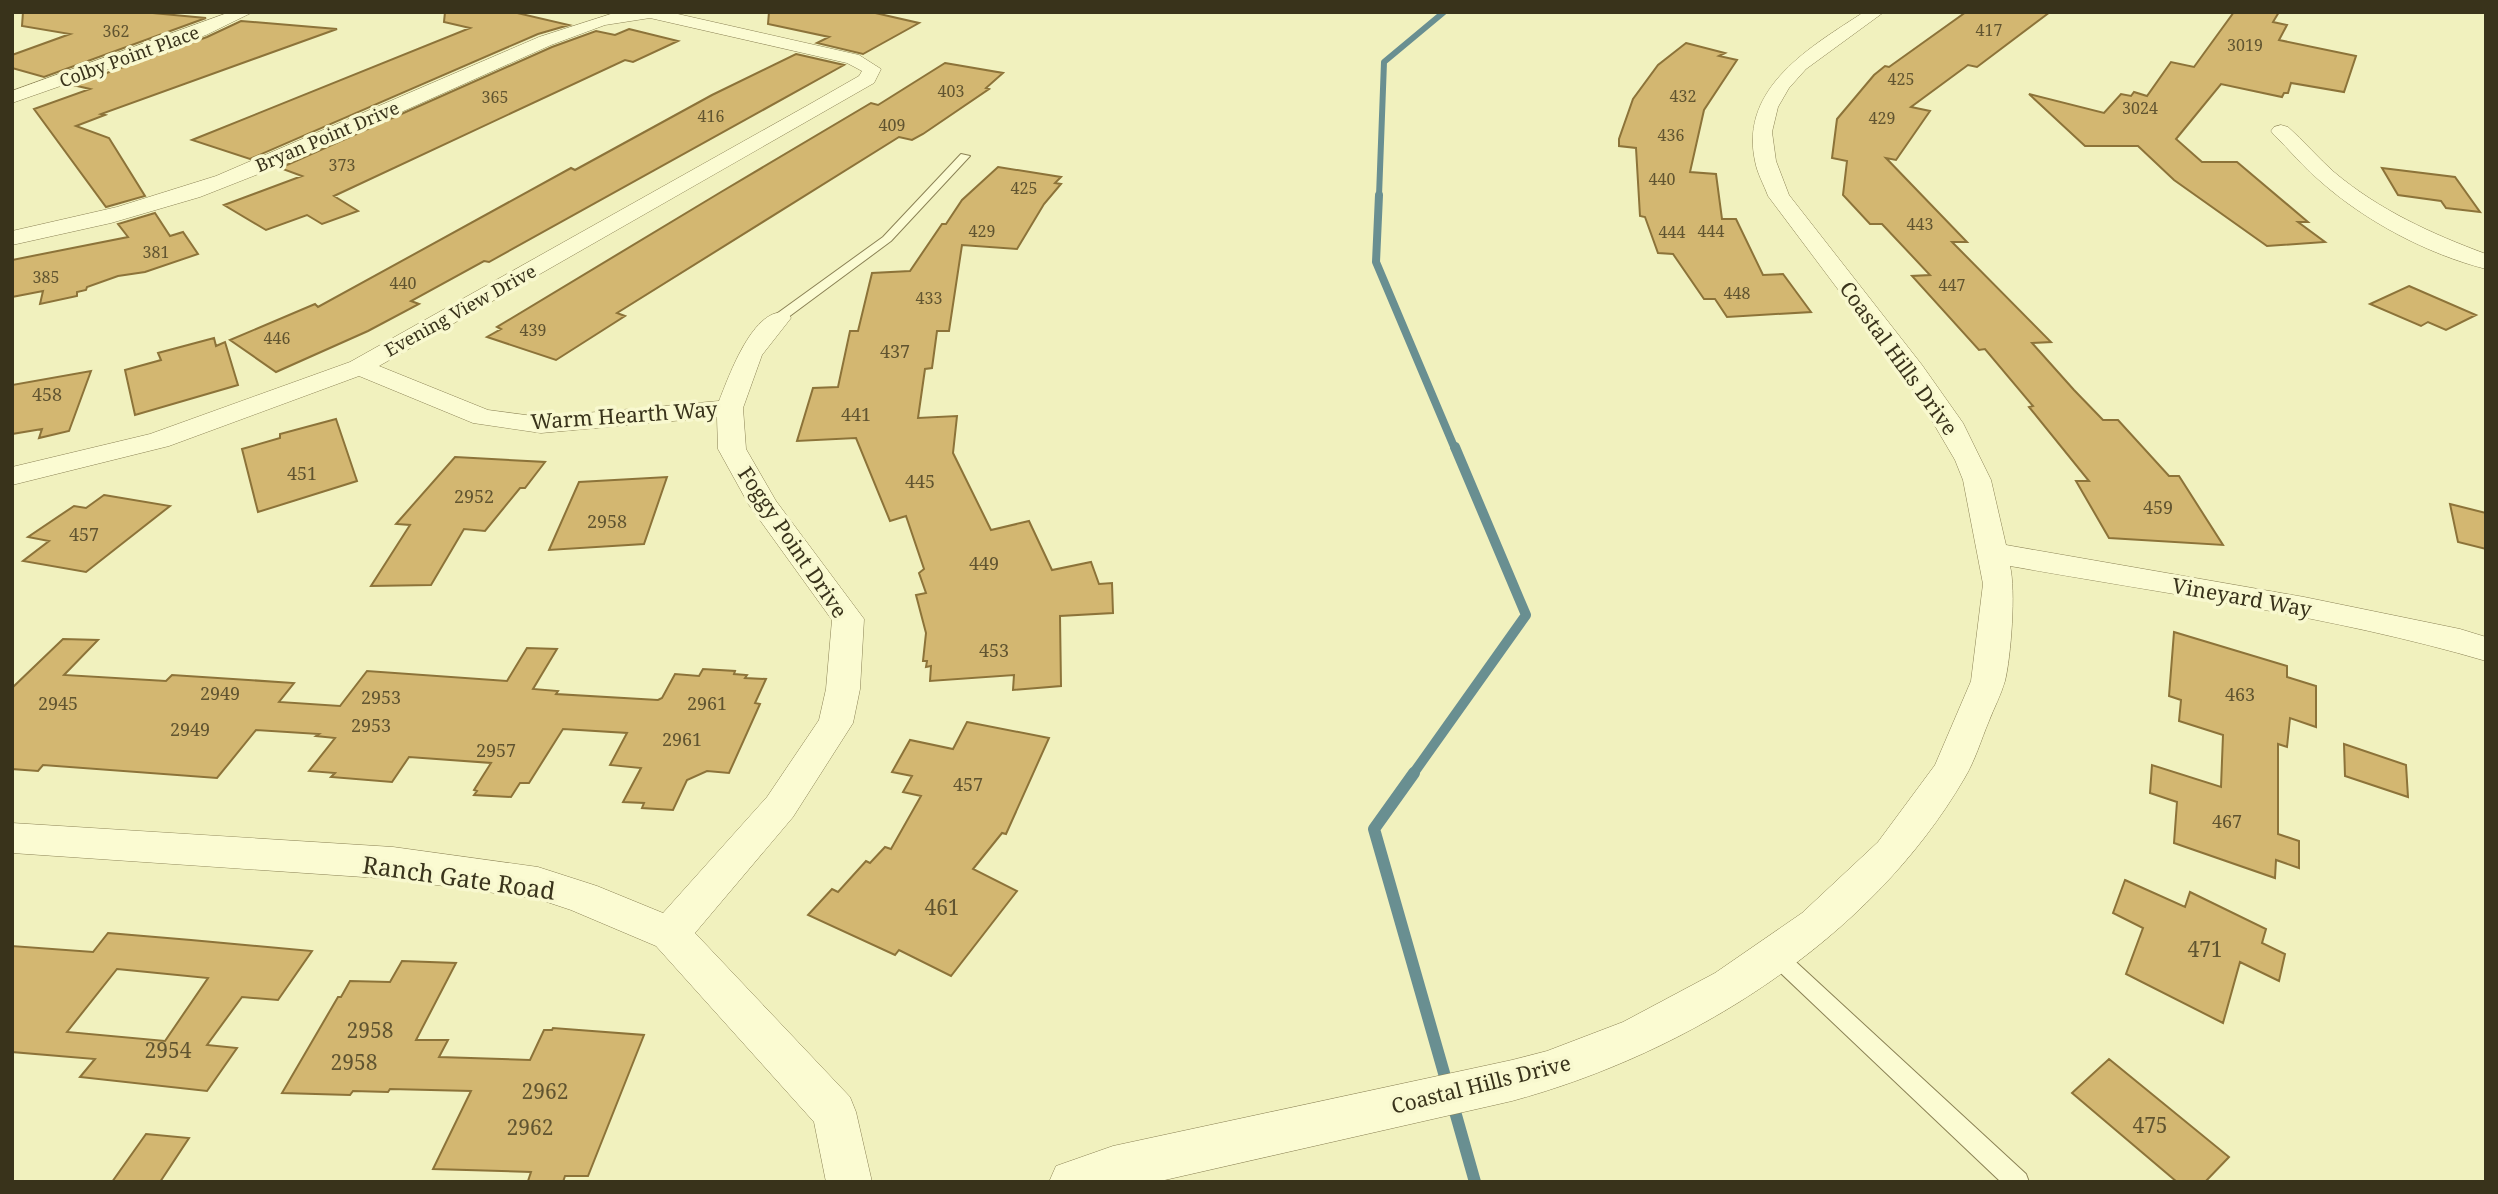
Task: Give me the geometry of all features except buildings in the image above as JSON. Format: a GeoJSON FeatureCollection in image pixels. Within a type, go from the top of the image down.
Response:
{"type":"FeatureCollection","features":[{"type":"Feature","properties":{"kind":"street","name":"Colby Point Place"},"geometry":{"type":"LineString","coordinates":[[12,97],[200,31],[245,12]]}},
{"type":"Feature","properties":{"kind":"street","name":"Coastal Hills Drive"},"geometry":{"type":"LineString","coordinates":[[1072,1182],[1127,1166],[1545,1072],[1644,1034],[1776,956],[1844,900],[1881,864],[1919,819],[1961,755],[1980,711],[1993,667],[2000,624],[2001,583],[1996,553],[1978,483],[1952,427],[1923,383],[1791,213],[1771,179],[1763,156],[1763,121],[1771,100],[1783,82],[1795,69],[1876,12]]}},
{"type":"Feature","properties":{"kind":"street","name":"Evening View Drive"},"geometry":{"type":"LineString","coordinates":[[12,476],[159,440],[359,367],[867,79],[872,69],[853,59],[650,13],[634,13]]}},
{"type":"Feature","properties":{"kind":"street","name":"Bryan Point Drive"},"geometry":{"type":"LineString","coordinates":[[12,238],[112,216],[204,187],[537,46],[618,15],[634,13]]}},
{"type":"Feature","properties":{"kind":"street"},"geometry":{"type":"LineString","coordinates":[[2281,131],[2329,179],[2361,203],[2423,236],[2486,262]]}},
{"type":"Feature","properties":{"kind":"street","name":"Foggy Point Drive"},"geometry":{"type":"LineString","coordinates":[[670,934],[780,807],[836,723],[843,688],[848,619],[764,505],[732,449],[730,408],[750,354],[779,318]]}},
{"type":"Feature","properties":{"kind":"street","name":"Warm Hearth Way"},"geometry":{"type":"LineString","coordinates":[[359,367],[483,417],[541,425],[730,408]]}},
{"type":"Feature","properties":{"kind":"street","name":"Vineyard Way"},"geometry":{"type":"LineString","coordinates":[[1996,553],[2304,608],[2460,640],[2486,649]]}},
{"type":"Feature","properties":{"kind":"street","name":"Ranch Gate Road"},"geometry":{"type":"LineString","coordinates":[[12,838],[393,863],[538,883],[583,898],[670,934],[834,1112],[849,1182]]}},
{"type":"Feature","properties":{"kind":"lane"},"geometry":{"type":"LineString","coordinates":[[779,318],[887,239],[965,156]]}},
{"type":"Feature","properties":{"kind":"lane"},"geometry":{"type":"LineString","coordinates":[[1776,956],[2018,1182]]}},
{"type":"Feature","properties":{"kind":"waterway"},"geometry":{"type":"LineString","coordinates":[[1379,196],[1384,62],[1444,12]]}},
{"type":"Feature","properties":{"kind":"waterway"},"geometry":{"type":"LineString","coordinates":[[1379,195],[1376,262],[1455,449]]}},
{"type":"Feature","properties":{"kind":"waterway"},"geometry":{"type":"LineString","coordinates":[[1413,774],[1526,615],[1455,447]]}},
{"type":"Feature","properties":{"kind":"waterway"},"geometry":{"type":"LineString","coordinates":[[1414,773],[1374,829],[1448,1087]]}},
{"type":"Feature","properties":{"kind":"waterway"},"geometry":{"type":"LineString","coordinates":[[1452,1101],[1475,1182]]}}]}
